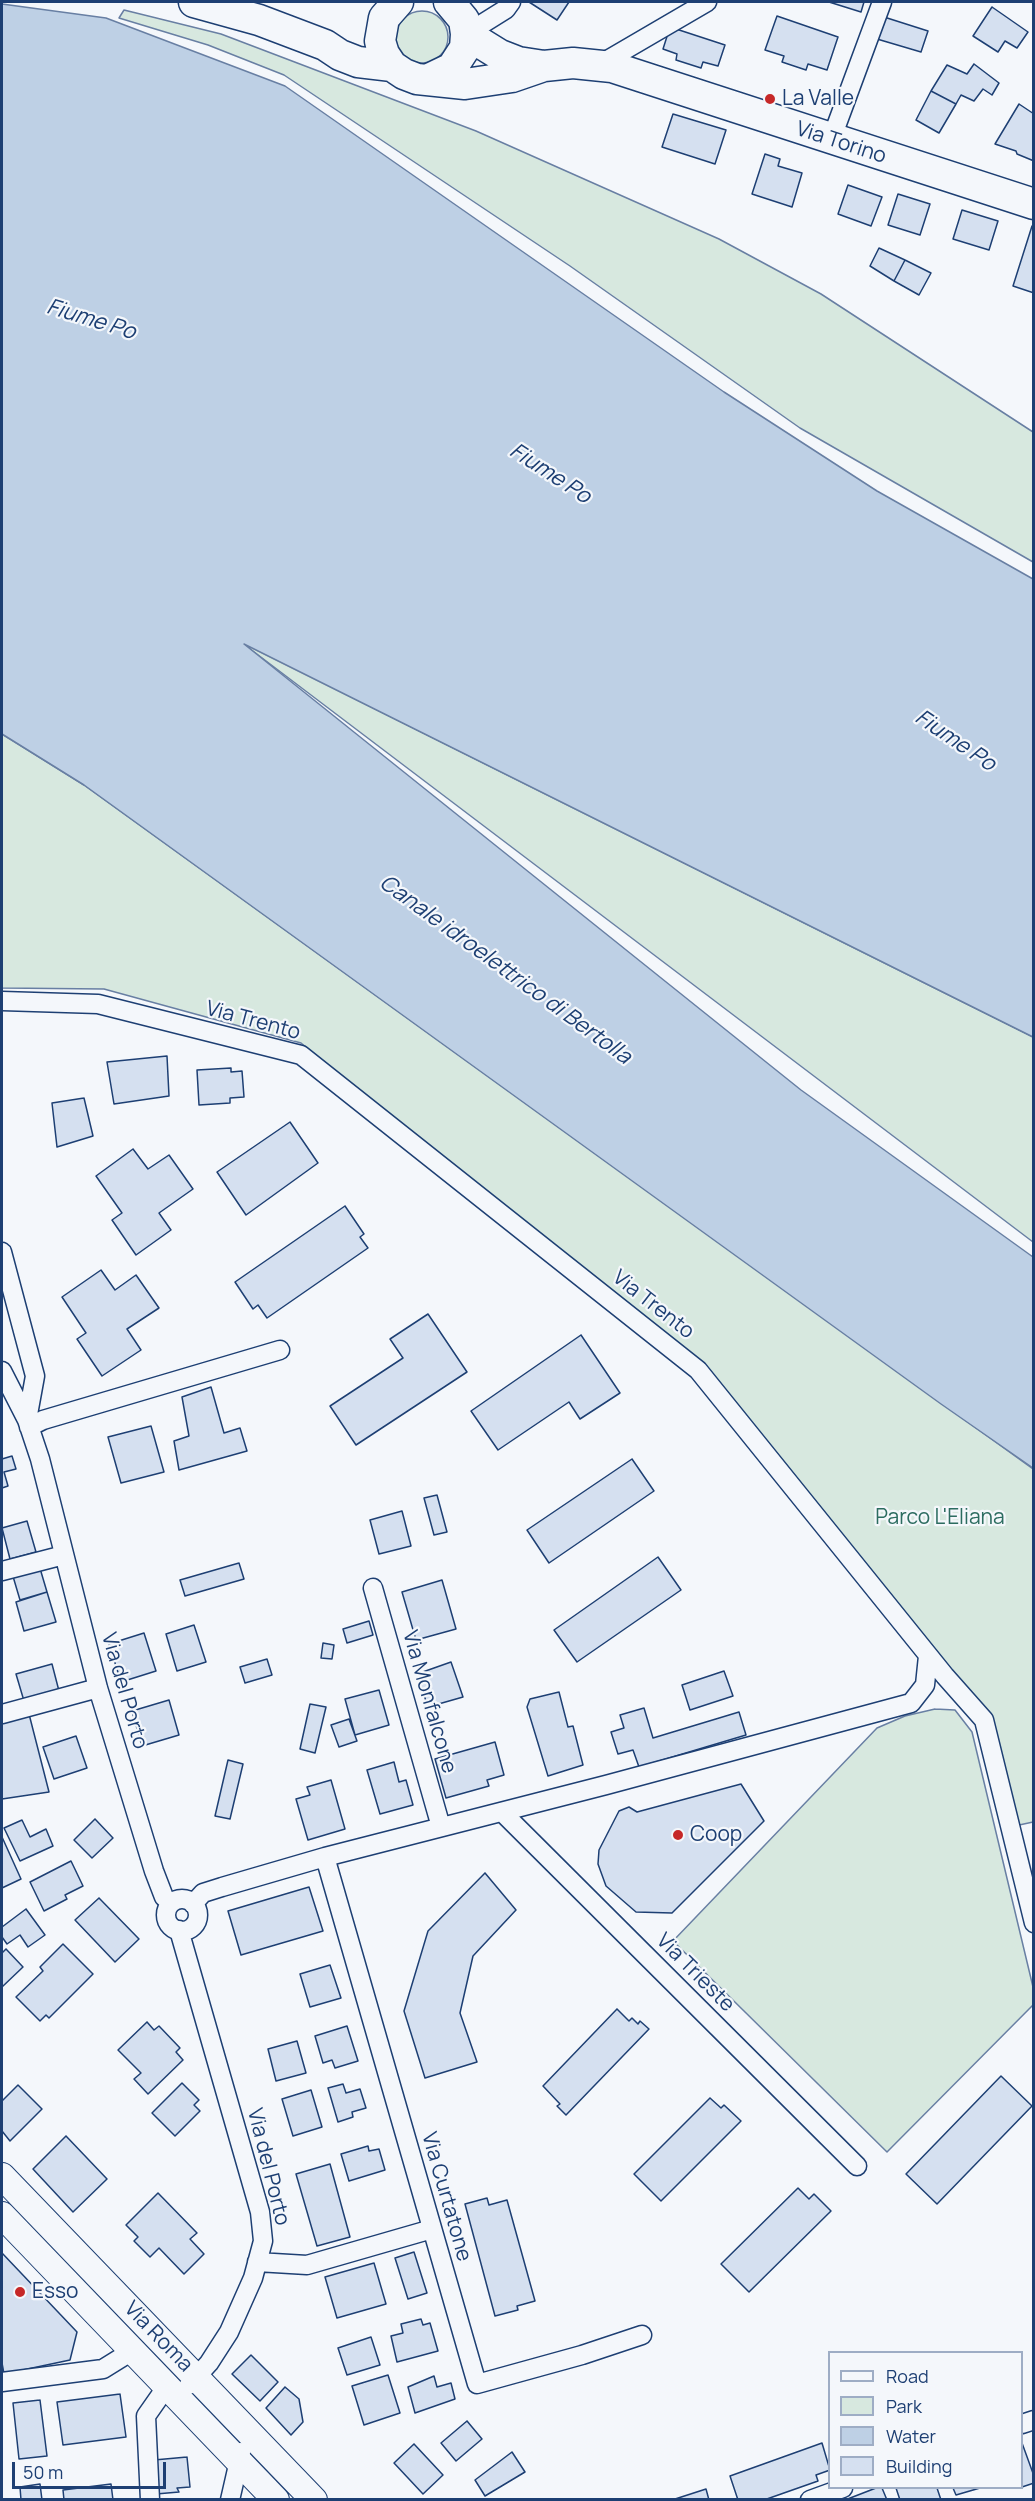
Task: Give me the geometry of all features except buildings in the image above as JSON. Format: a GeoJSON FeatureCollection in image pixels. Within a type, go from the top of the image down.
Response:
{"type":"FeatureCollection","features":[{"type":"Feature","properties":{"kind":"main road","name":"Via Torino"},"geometry":{"type":"LineString","coordinates":[[194,2],[259,20],[325,45],[340,55],[358,62],[392,66],[404,74],[429,79],[465,84],[512,77],[544,66],[573,63],[599,65],[1034,204]]}},
{"type":"Feature","properties":{"kind":"main road"},"geometry":{"type":"LineString","coordinates":[[429,79],[447,72],[461,58],[466,34],[464,20],[449,2]]}},
{"type":"Feature","properties":{"kind":"main road"},"geometry":{"type":"LineString","coordinates":[[325,45],[353,40],[383,12]]}},
{"type":"Feature","properties":{"kind":"main road"},"geometry":{"type":"LineString","coordinates":[[383,12],[384,54],[392,66]]}},
{"type":"Feature","properties":{"kind":"main road","name":"Via Torino"},"geometry":{"type":"LineString","coordinates":[[466,34],[500,55],[518,62],[544,66]]}},
{"type":"Feature","properties":{"kind":"main road","name":"Via Roma"},"geometry":{"type":"LineString","coordinates":[[2,2176],[314,2499]]}},
{"type":"Feature","properties":{"kind":"main road","name":"Via Roma"},"geometry":{"type":"LineString","coordinates":[[2,2215],[276,2499]]}},
{"type":"Feature","properties":{"kind":"street"},"geometry":{"type":"LineString","coordinates":[[466,34],[506,9],[512,2]]}},
{"type":"Feature","properties":{"kind":"street"},"geometry":{"type":"LineString","coordinates":[[599,65],[707,2]]}},
{"type":"Feature","properties":{"kind":"street"},"geometry":{"type":"LineString","coordinates":[[831,140],[882,2]]}},
{"type":"Feature","properties":{"kind":"street","name":"Via Trento"},"geometry":{"type":"LineString","coordinates":[[2,1001],[98,1004],[301,1055],[698,1370],[928,1656],[984,1720],[1034,1923]]}},
{"type":"Feature","properties":{"kind":"street","name":"Via del Porto"},"geometry":{"type":"LineString","coordinates":[[2,1252],[33,1368],[28,1424]]}},
{"type":"Feature","properties":{"kind":"street"},"geometry":{"type":"LineString","coordinates":[[28,1424],[280,1350]]}},
{"type":"Feature","properties":{"kind":"street","name":"Via del Porto"},"geometry":{"type":"LineString","coordinates":[[2,1372],[14,1382],[24,1379],[33,1368]]}},
{"type":"Feature","properties":{"kind":"street","name":"Via del Porto"},"geometry":{"type":"LineString","coordinates":[[2,1372],[28,1424],[40,1459],[98,1688],[154,1871],[164,1897],[171,1903]]}},
{"type":"Feature","properties":{"kind":"street"},"geometry":{"type":"LineString","coordinates":[[2,1571],[64,1555]]}},
{"type":"Feature","properties":{"kind":"street","name":"Via Monfalcone"},"geometry":{"type":"LineString","coordinates":[[373,1588],[441,1827]]}},
{"type":"Feature","properties":{"kind":"street"},"geometry":{"type":"LineString","coordinates":[[193,1904],[203,1893],[325,1857],[911,1702],[925,1685],[928,1656]]}},
{"type":"Feature","properties":{"kind":"street"},"geometry":{"type":"LineString","coordinates":[[2,1714],[98,1688]]}},
{"type":"Feature","properties":{"kind":"street","name":"Via Trieste"},"geometry":{"type":"LineString","coordinates":[[501,1812],[857,2166]]}},
{"type":"Feature","properties":{"kind":"street","name":"Via Curtatone"},"geometry":{"type":"LineString","coordinates":[[325,1857],[477,2384],[582,2355],[642,2335]]}},
{"type":"Feature","properties":{"kind":"street"},"geometry":{"type":"LineString","coordinates":[[181,1898],[193,1904],[198,1916],[196,1922],[192,1927],[174,1929],[166,1919],[167,1908],[181,1898]]}},
{"type":"Feature","properties":{"kind":"street","name":"Via del Porto"},"geometry":{"type":"LineString","coordinates":[[150,2499],[147,2416],[172,2392],[196,2376],[229,2332],[244,2303],[263,2241],[260,2212],[179,1930]]}},
{"type":"Feature","properties":{"kind":"street"},"geometry":{"type":"LineString","coordinates":[[257,2262],[307,2265],[432,2229]]}},
{"type":"Feature","properties":{"kind":"street"},"geometry":{"type":"LineString","coordinates":[[2,2382],[103,2369],[132,2350]]}},
{"type":"Feature","properties":{"kind":"street"},"geometry":{"type":"LineString","coordinates":[[230,2499],[246,2429]]}},
{"type":"Feature","properties":{"kind":"street"},"geometry":{"type":"LineString","coordinates":[[810,2499],[838,2489]]}},
{"type":"Feature","properties":{"kind":"green space"},"geometry":{"type":"Polygon","coordinates":[[[124,10],[221,34],[476,131],[719,239],[821,294],[1033,432],[1033,562],[800,428],[570,266],[284,75],[208,45],[119,18],[124,10]]]}},
{"type":"Feature","properties":{"kind":"green space"},"geometry":{"type":"Polygon","coordinates":[[[417,11],[427,11],[441,18],[448,37],[441,56],[427,63],[417,63],[407,59],[400,52],[396,42],[396,32],[400,22],[407,15],[417,11]]]}},
{"type":"Feature","properties":{"kind":"green space"},"geometry":{"type":"Polygon","coordinates":[[[241,642],[1033,1037],[1033,1242],[241,642]]]}},
{"type":"Feature","properties":{"kind":"green space","name":"Parco L'Eliana"},"geometry":{"type":"Polygon","coordinates":[[[2,734],[84,785],[1033,1469],[1033,1822],[1010,1827],[984,1720],[698,1370],[301,1043],[104,989],[2,988],[2,734]]]}},
{"type":"Feature","properties":{"kind":"green space"},"geometry":{"type":"Polygon","coordinates":[[[935,1709],[955,1710],[972,1732],[1033,1987],[1033,2005],[887,2152],[673,1941],[877,1728],[905,1716],[935,1709]]]}},
{"type":"Feature","properties":{"kind":"water"},"geometry":{"type":"Polygon","coordinates":[[[2,4],[106,18],[285,86],[724,392],[877,491],[1033,579],[1033,1037],[244,644],[801,1090],[1033,1257],[1033,1468],[84,785],[2,734],[2,4]]]}},
{"type":"Feature","properties":{"kind":"place","name":"La Valle"},"geometry":{"type":"Point","coordinates":[770,99]}},
{"type":"Feature","properties":{"kind":"place","name":"Coop"},"geometry":{"type":"Point","coordinates":[678,1835]}},
{"type":"Feature","properties":{"kind":"place","name":"Esso"},"geometry":{"type":"Point","coordinates":[20,2292]}},
{"type":"Feature","properties":{"kind":"water label","name":"Fiume Po"},"geometry":{"type":"Point","coordinates":[91,320]}},
{"type":"Feature","properties":{"kind":"water label","name":"Fiume Po"},"geometry":{"type":"Point","coordinates":[550,474]}},
{"type":"Feature","properties":{"kind":"water label","name":"Fiume Po"},"geometry":{"type":"Point","coordinates":[955,741]}},
{"type":"Feature","properties":{"kind":"water label","name":"Canale idroelettrico di Bertolla"},"geometry":{"type":"Point","coordinates":[505,970]}}]}
